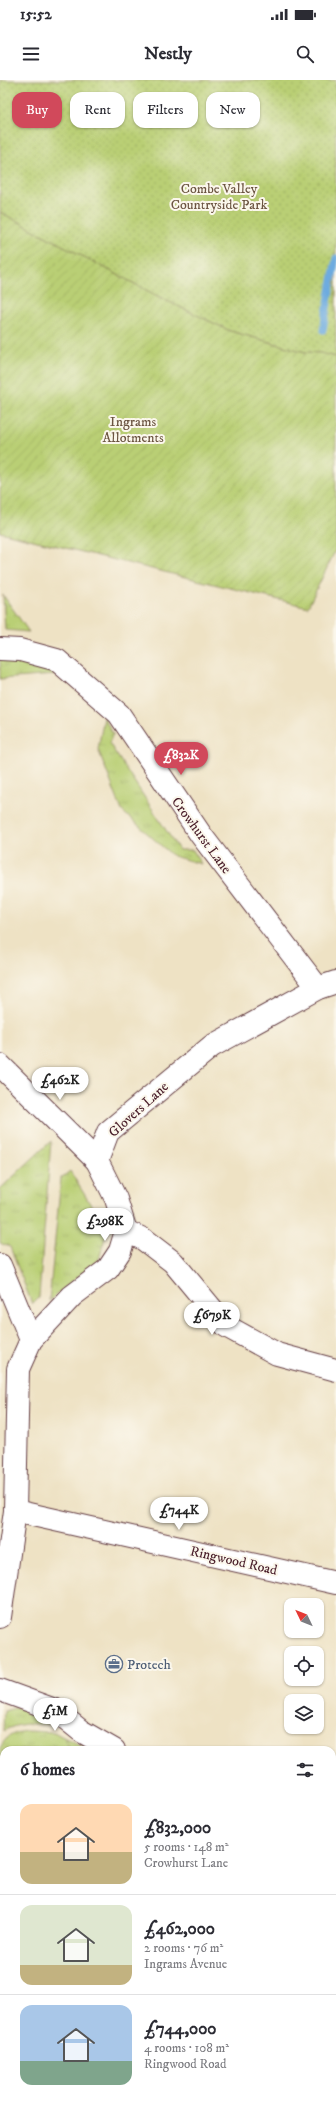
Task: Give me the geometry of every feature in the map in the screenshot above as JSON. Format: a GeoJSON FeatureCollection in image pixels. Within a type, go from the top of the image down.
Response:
{"type":"FeatureCollection","features":[{"type":"Feature","properties":{"kind":"street","name":"Crowhurst Lane"},"geometry":{"type":"LineString","coordinates":[[0,648],[20,650],[57,660],[119,714],[201,835],[327,985]]}},
{"type":"Feature","properties":{"kind":"street","name":"Glovers Lane"},"geometry":{"type":"LineString","coordinates":[[97,1161],[108,1132],[212,1046],[327,985]]}},
{"type":"Feature","properties":{"kind":"street"},"geometry":{"type":"LineString","coordinates":[[0,1065],[97,1161],[116,1199],[126,1231],[120,1251],[108,1269],[72,1296],[31,1340],[18,1369],[15,1511],[0,1617]]}},
{"type":"Feature","properties":{"kind":"street"},"geometry":{"type":"LineString","coordinates":[[126,1231],[143,1239],[174,1262],[226,1326],[277,1354],[336,1370]]}},
{"type":"Feature","properties":{"kind":"street"},"geometry":{"type":"LineString","coordinates":[[0,1265],[31,1340]]}},
{"type":"Feature","properties":{"kind":"street","name":"Ringwood Road"},"geometry":{"type":"LineString","coordinates":[[15,1511],[336,1583]]}},
{"type":"Feature","properties":{"kind":"street"},"geometry":{"type":"LineString","coordinates":[[0,1690],[54,1710],[81,1732],[107,1746]]}},
{"type":"Feature","properties":{"kind":"green space","name":"Combe Valley Countryside Park"},"geometry":{"type":"Polygon","coordinates":[[[0,80],[336,80],[336,357],[321,353],[305,352],[230,331],[163,299],[0,212],[0,80]]]}},
{"type":"Feature","properties":{"kind":"green space","name":"Ingrams Allotments"},"geometry":{"type":"Polygon","coordinates":[[[0,212],[163,299],[230,331],[305,352],[321,353],[336,357],[336,549],[308,607],[0,532],[0,212]]]}},
{"type":"Feature","properties":{"kind":"green space"},"geometry":{"type":"Polygon","coordinates":[[[3,595],[29,632],[5,630],[3,595]]]}},
{"type":"Feature","properties":{"kind":"green space"},"geometry":{"type":"Polygon","coordinates":[[[4,656],[47,666],[56,675],[0,679],[0,658],[4,656]]]}},
{"type":"Feature","properties":{"kind":"green space"},"geometry":{"type":"Polygon","coordinates":[[[104,717],[113,734],[109,743],[179,850],[193,850],[201,864],[173,856],[122,811],[98,749],[104,717]]]}},
{"type":"Feature","properties":{"kind":"green space"},"geometry":{"type":"Polygon","coordinates":[[[51,1141],[39,1297],[32,1304],[10,1247],[0,1243],[0,1189],[51,1141]]]}},
{"type":"Feature","properties":{"kind":"green space"},"geometry":{"type":"Polygon","coordinates":[[[70,1171],[97,1215],[105,1212],[107,1231],[99,1259],[49,1301],[61,1178],[70,1171]]]}},
{"type":"Feature","properties":{"kind":"green space"},"geometry":{"type":"Polygon","coordinates":[[[18,1707],[49,1725],[25,1724],[14,1726],[3,1731],[4,1711],[18,1707]]]}},
{"type":"Feature","properties":{"kind":"green space"},"geometry":{"type":"Polygon","coordinates":[[[26,1731],[54,1732],[65,1738],[68,1746],[1,1746],[7,1738],[17,1733],[26,1731]]]}},
{"type":"Feature","properties":{"kind":"green space"},"geometry":{"type":"Polygon","coordinates":[[[65,1738],[83,1746],[68,1746],[65,1738]]]}},
{"type":"Feature","properties":{"kind":"waterway"},"geometry":{"type":"LineString","coordinates":[[323,330],[336,258]]}},
{"type":"Feature","properties":{"kind":"place","name":"Protech"},"geometry":{"type":"Point","coordinates":[114,1664]}}]}
